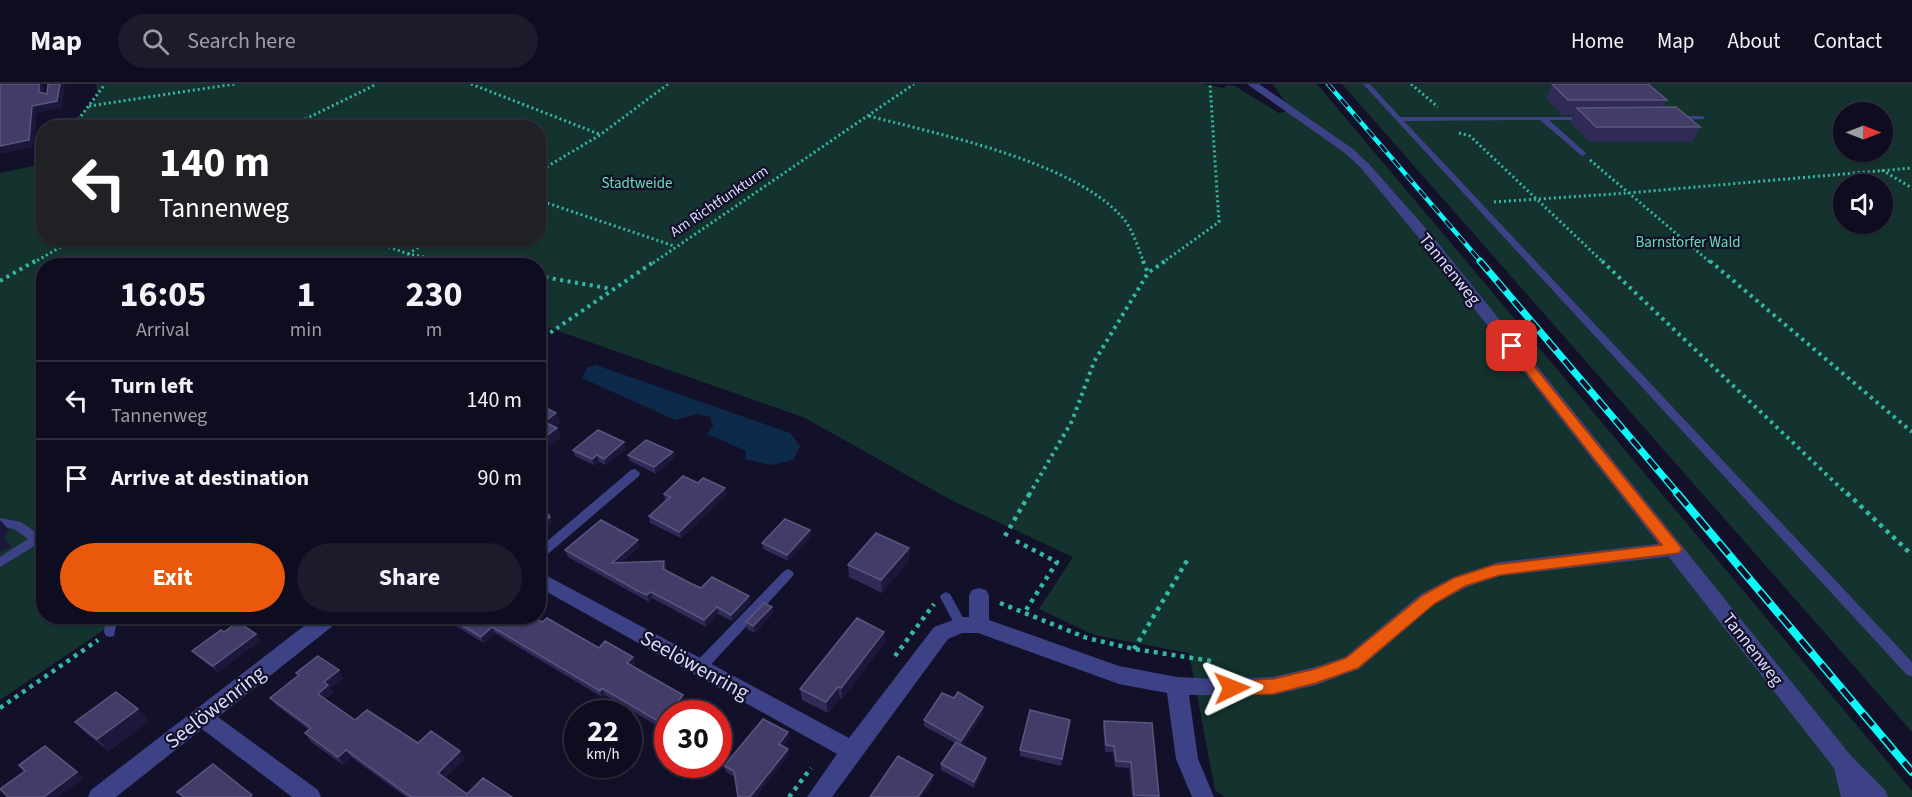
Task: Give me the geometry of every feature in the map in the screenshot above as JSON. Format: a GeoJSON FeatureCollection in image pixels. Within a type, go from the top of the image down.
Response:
{"type":"FeatureCollection","features":[{"type":"Feature","properties":{"kind":"street","name":"Tannenweg"},"geometry":{"type":"LineString","coordinates":[[1252,84],[1336,140],[1365,166],[1424,235],[1844,764],[1877,797]]}},
{"type":"Feature","properties":{"kind":"street"},"geometry":{"type":"LineString","coordinates":[[818,797],[941,633],[970,625],[1119,675],[1177,686],[1216,688],[1273,686],[1316,676],[1352,663],[1428,600],[1460,582],[1499,569],[1674,549]]}},
{"type":"Feature","properties":{"kind":"street","name":"Seelöwenring"},"geometry":{"type":"LineString","coordinates":[[546,582],[852,750]]}},
{"type":"Feature","properties":{"kind":"street"},"geometry":{"type":"LineString","coordinates":[[970,625],[979,595]]}},
{"type":"Feature","properties":{"kind":"street","name":"Seelöwenring"},"geometry":{"type":"LineString","coordinates":[[99,797],[322,624]]}},
{"type":"Feature","properties":{"kind":"street"},"geometry":{"type":"LineString","coordinates":[[1177,686],[1187,759],[1203,797]]}},
{"type":"Feature","properties":{"kind":"street"},"geometry":{"type":"LineString","coordinates":[[202,717],[310,797]]}},
{"type":"Feature","properties":{"kind":"street","name":"Tannenweg"},"geometry":{"type":"LineString","coordinates":[[1844,764],[1852,797]]}},
{"type":"Feature","properties":{"kind":"lane"},"geometry":{"type":"LineString","coordinates":[[1366,84],[1912,670]]}},
{"type":"Feature","properties":{"kind":"lane"},"geometry":{"type":"LineString","coordinates":[[1400,118],[1588,118]]}},
{"type":"Feature","properties":{"kind":"lane"},"geometry":{"type":"LineString","coordinates":[[1542,118],[1582,154]]}},
{"type":"Feature","properties":{"kind":"lane"},"geometry":{"type":"LineString","coordinates":[[1668,118],[1702,118]]}},
{"type":"Feature","properties":{"kind":"lane"},"geometry":{"type":"LineString","coordinates":[[546,549],[635,473]]}},
{"type":"Feature","properties":{"kind":"lane"},"geometry":{"type":"LineString","coordinates":[[0,522],[16,525],[36,539]]}},
{"type":"Feature","properties":{"kind":"lane"},"geometry":{"type":"LineString","coordinates":[[0,563],[36,544]]}},
{"type":"Feature","properties":{"kind":"lane"},"geometry":{"type":"LineString","coordinates":[[699,668],[788,574]]}},
{"type":"Feature","properties":{"kind":"lane"},"geometry":{"type":"LineString","coordinates":[[946,597],[970,625]]}},
{"type":"Feature","properties":{"kind":"lane"},"geometry":{"type":"LineString","coordinates":[[110,632],[111,624]]}},
{"type":"Feature","properties":{"kind":"path"},"geometry":{"type":"LineString","coordinates":[[78,120],[105,84]]}},
{"type":"Feature","properties":{"kind":"path"},"geometry":{"type":"LineString","coordinates":[[89,106],[236,84]]}},
{"type":"Feature","properties":{"kind":"path"},"geometry":{"type":"LineString","coordinates":[[303,120],[377,84]]}},
{"type":"Feature","properties":{"kind":"path"},"geometry":{"type":"LineString","coordinates":[[471,84],[600,135]]}},
{"type":"Feature","properties":{"kind":"path"},"geometry":{"type":"LineString","coordinates":[[546,167],[600,135],[669,84]]}},
{"type":"Feature","properties":{"kind":"path","name":"Am Richtfunkturm"},"geometry":{"type":"LineString","coordinates":[[546,335],[914,84]]}},
{"type":"Feature","properties":{"kind":"path"},"geometry":{"type":"LineString","coordinates":[[1005,536],[1072,421],[1094,362],[1148,273],[1219,222],[1210,84]]}},
{"type":"Feature","properties":{"kind":"path"},"geometry":{"type":"LineString","coordinates":[[868,116],[1024,160],[1082,186],[1122,217],[1148,273]]}},
{"type":"Feature","properties":{"kind":"path"},"geometry":{"type":"LineString","coordinates":[[1450,131],[1470,136],[1540,200],[1912,555]]}},
{"type":"Feature","properties":{"kind":"path"},"geometry":{"type":"LineString","coordinates":[[1582,154],[1912,432]]}},
{"type":"Feature","properties":{"kind":"path"},"geometry":{"type":"LineString","coordinates":[[1479,203],[1628,193],[1912,168]]}},
{"type":"Feature","properties":{"kind":"path"},"geometry":{"type":"LineString","coordinates":[[1882,170],[1912,188]]}},
{"type":"Feature","properties":{"kind":"path"},"geometry":{"type":"LineString","coordinates":[[546,203],[674,246]]}},
{"type":"Feature","properties":{"kind":"path"},"geometry":{"type":"LineString","coordinates":[[41,258],[62,246]]}},
{"type":"Feature","properties":{"kind":"path"},"geometry":{"type":"LineString","coordinates":[[386,246],[408,254],[430,258]]}},
{"type":"Feature","properties":{"kind":"path"},"geometry":{"type":"LineString","coordinates":[[408,254],[420,246]]}},
{"type":"Feature","properties":{"kind":"path"},"geometry":{"type":"LineString","coordinates":[[0,281],[36,261]]}},
{"type":"Feature","properties":{"kind":"path"},"geometry":{"type":"LineString","coordinates":[[546,277],[613,289]]}},
{"type":"Feature","properties":{"kind":"path"},"geometry":{"type":"LineString","coordinates":[[1016,541],[1057,562],[1024,613]]}},
{"type":"Feature","properties":{"kind":"path"},"geometry":{"type":"LineString","coordinates":[[1134,649],[1188,559]]}},
{"type":"Feature","properties":{"kind":"path"},"geometry":{"type":"LineString","coordinates":[[979,595],[1087,638],[1134,649],[1212,661],[1216,688]]}},
{"type":"Feature","properties":{"kind":"path"},"geometry":{"type":"LineString","coordinates":[[0,708],[110,632]]}},
{"type":"Feature","properties":{"kind":"green space","name":"Stadtweide"},"geometry":{"type":"Polygon","coordinates":[[[96,84],[1202,84],[1224,88],[1229,85],[1235,86],[1279,113],[1291,111],[1273,84],[1317,84],[1912,791],[1912,797],[1225,797],[1215,790],[1189,653],[1094,635],[1039,609],[1073,557],[953,501],[805,418],[550,328],[546,331],[546,258],[36,258],[36,624],[113,624],[0,700],[0,173],[36,165],[36,246],[546,246],[546,120],[75,120],[98,96],[96,84]]]}},
{"type":"Feature","properties":{"kind":"green space","name":"Barnstorfer Wald"},"geometry":{"type":"Polygon","coordinates":[[[1342,84],[1912,84],[1912,732],[1342,84]]]}},
{"type":"Feature","properties":{"kind":"water"},"geometry":{"type":"Polygon","coordinates":[[[596,365],[790,433],[800,446],[793,460],[771,465],[745,459],[746,451],[707,434],[713,426],[710,417],[697,414],[675,420],[582,378],[588,367],[596,365]]]}},
{"type":"Feature","properties":{"kind":"building"},"geometry":{"type":"Polygon","coordinates":[[[0,84],[39,84],[39,92],[47,94],[48,84],[60,84],[57,101],[32,106],[29,140],[0,146],[0,84]]]}},
{"type":"Feature","properties":{"kind":"building"},"geometry":{"type":"Polygon","coordinates":[[[1552,84],[1648,84],[1667,100],[1568,100],[1552,84]]]}},
{"type":"Feature","properties":{"kind":"building"},"geometry":{"type":"Polygon","coordinates":[[[1676,107],[1700,127],[1596,127],[1577,108],[1676,107]]]}},
{"type":"Feature","properties":{"kind":"building"},"geometry":{"type":"Polygon","coordinates":[[[546,408],[556,413],[546,420],[546,408]]]}},
{"type":"Feature","properties":{"kind":"building"},"geometry":{"type":"Polygon","coordinates":[[[546,423],[557,428],[546,436],[546,423]]]}},
{"type":"Feature","properties":{"kind":"building"},"geometry":{"type":"Polygon","coordinates":[[[598,430],[624,442],[604,459],[597,455],[592,459],[573,450],[598,430]]]}},
{"type":"Feature","properties":{"kind":"building"},"geometry":{"type":"Polygon","coordinates":[[[646,440],[673,452],[654,467],[628,455],[646,440]]]}},
{"type":"Feature","properties":{"kind":"building"},"geometry":{"type":"Polygon","coordinates":[[[683,476],[698,483],[703,478],[725,488],[679,532],[649,516],[670,497],[664,494],[683,476]]]}},
{"type":"Feature","properties":{"kind":"building"},"geometry":{"type":"Polygon","coordinates":[[[785,519],[810,530],[787,555],[762,543],[785,519]]]}},
{"type":"Feature","properties":{"kind":"building"},"geometry":{"type":"Polygon","coordinates":[[[601,520],[638,540],[612,563],[664,561],[663,569],[701,588],[712,577],[749,596],[731,615],[717,607],[704,620],[651,592],[647,595],[638,591],[565,550],[601,520]]]}},
{"type":"Feature","properties":{"kind":"building"},"geometry":{"type":"Polygon","coordinates":[[[876,533],[909,548],[881,580],[848,565],[876,533]]]}},
{"type":"Feature","properties":{"kind":"building"},"geometry":{"type":"Polygon","coordinates":[[[764,603],[772,607],[753,626],[746,622],[764,603]]]}},
{"type":"Feature","properties":{"kind":"building"},"geometry":{"type":"Polygon","coordinates":[[[547,618],[599,648],[605,641],[633,657],[627,663],[683,695],[679,700],[654,700],[654,719],[642,712],[642,700],[622,700],[602,688],[600,691],[492,627],[481,637],[460,624],[546,624],[547,618]]]}},
{"type":"Feature","properties":{"kind":"building"},"geometry":{"type":"Polygon","coordinates":[[[857,618],[884,632],[841,688],[838,687],[826,702],[800,689],[857,618]]]}},
{"type":"Feature","properties":{"kind":"building"},"geometry":{"type":"Polygon","coordinates":[[[235,624],[241,624],[256,634],[213,666],[192,651],[221,630],[224,632],[235,624]]]}},
{"type":"Feature","properties":{"kind":"building"},"geometry":{"type":"Polygon","coordinates":[[[318,656],[339,670],[324,682],[328,685],[318,694],[355,720],[367,710],[418,743],[431,731],[460,751],[438,773],[467,794],[483,778],[512,797],[411,797],[346,750],[338,757],[305,733],[311,728],[270,698],[318,656]]]}},
{"type":"Feature","properties":{"kind":"building"},"geometry":{"type":"Polygon","coordinates":[[[116,692],[138,709],[97,739],[75,722],[116,692]]]}},
{"type":"Feature","properties":{"kind":"building"},"geometry":{"type":"Polygon","coordinates":[[[958,692],[983,707],[961,741],[924,720],[942,693],[954,698],[958,692]]]}},
{"type":"Feature","properties":{"kind":"building"},"geometry":{"type":"Polygon","coordinates":[[[1030,710],[1070,720],[1062,759],[1020,750],[1030,710]]]}},
{"type":"Feature","properties":{"kind":"building"},"geometry":{"type":"Polygon","coordinates":[[[763,719],[788,732],[779,744],[788,749],[750,797],[738,797],[732,770],[732,756],[763,719]]]}},
{"type":"Feature","properties":{"kind":"building"},"geometry":{"type":"Polygon","coordinates":[[[1104,721],[1152,723],[1159,796],[1134,795],[1131,762],[1116,761],[1114,746],[1106,745],[1104,721]]]}},
{"type":"Feature","properties":{"kind":"building"},"geometry":{"type":"Polygon","coordinates":[[[956,742],[986,758],[974,782],[941,764],[956,742]]]}},
{"type":"Feature","properties":{"kind":"building"},"geometry":{"type":"Polygon","coordinates":[[[45,746],[77,772],[44,797],[8,797],[0,789],[25,771],[19,765],[45,746]]]}},
{"type":"Feature","properties":{"kind":"building"},"geometry":{"type":"Polygon","coordinates":[[[898,756],[933,775],[918,797],[870,797],[898,756]]]}},
{"type":"Feature","properties":{"kind":"building"},"geometry":{"type":"Polygon","coordinates":[[[213,764],[252,795],[250,797],[184,797],[177,792],[213,764]]]}},
{"type":"Feature","properties":{"kind":"railway"},"geometry":{"type":"LineString","coordinates":[[1328,84],[1482,263]]}},
{"type":"Feature","properties":{"kind":"railway"},"geometry":{"type":"LineString","coordinates":[[1480,261],[1679,495]]}},
{"type":"Feature","properties":{"kind":"railway"},"geometry":{"type":"LineString","coordinates":[[1677,493],[1912,772]]}},
{"type":"Feature","properties":{"kind":"route"},"geometry":{"type":"LineString","coordinates":[[1232,688],[1273,686],[1316,676],[1352,663],[1428,600],[1460,582],[1499,569],[1674,549],[1512,346]]}}]}
